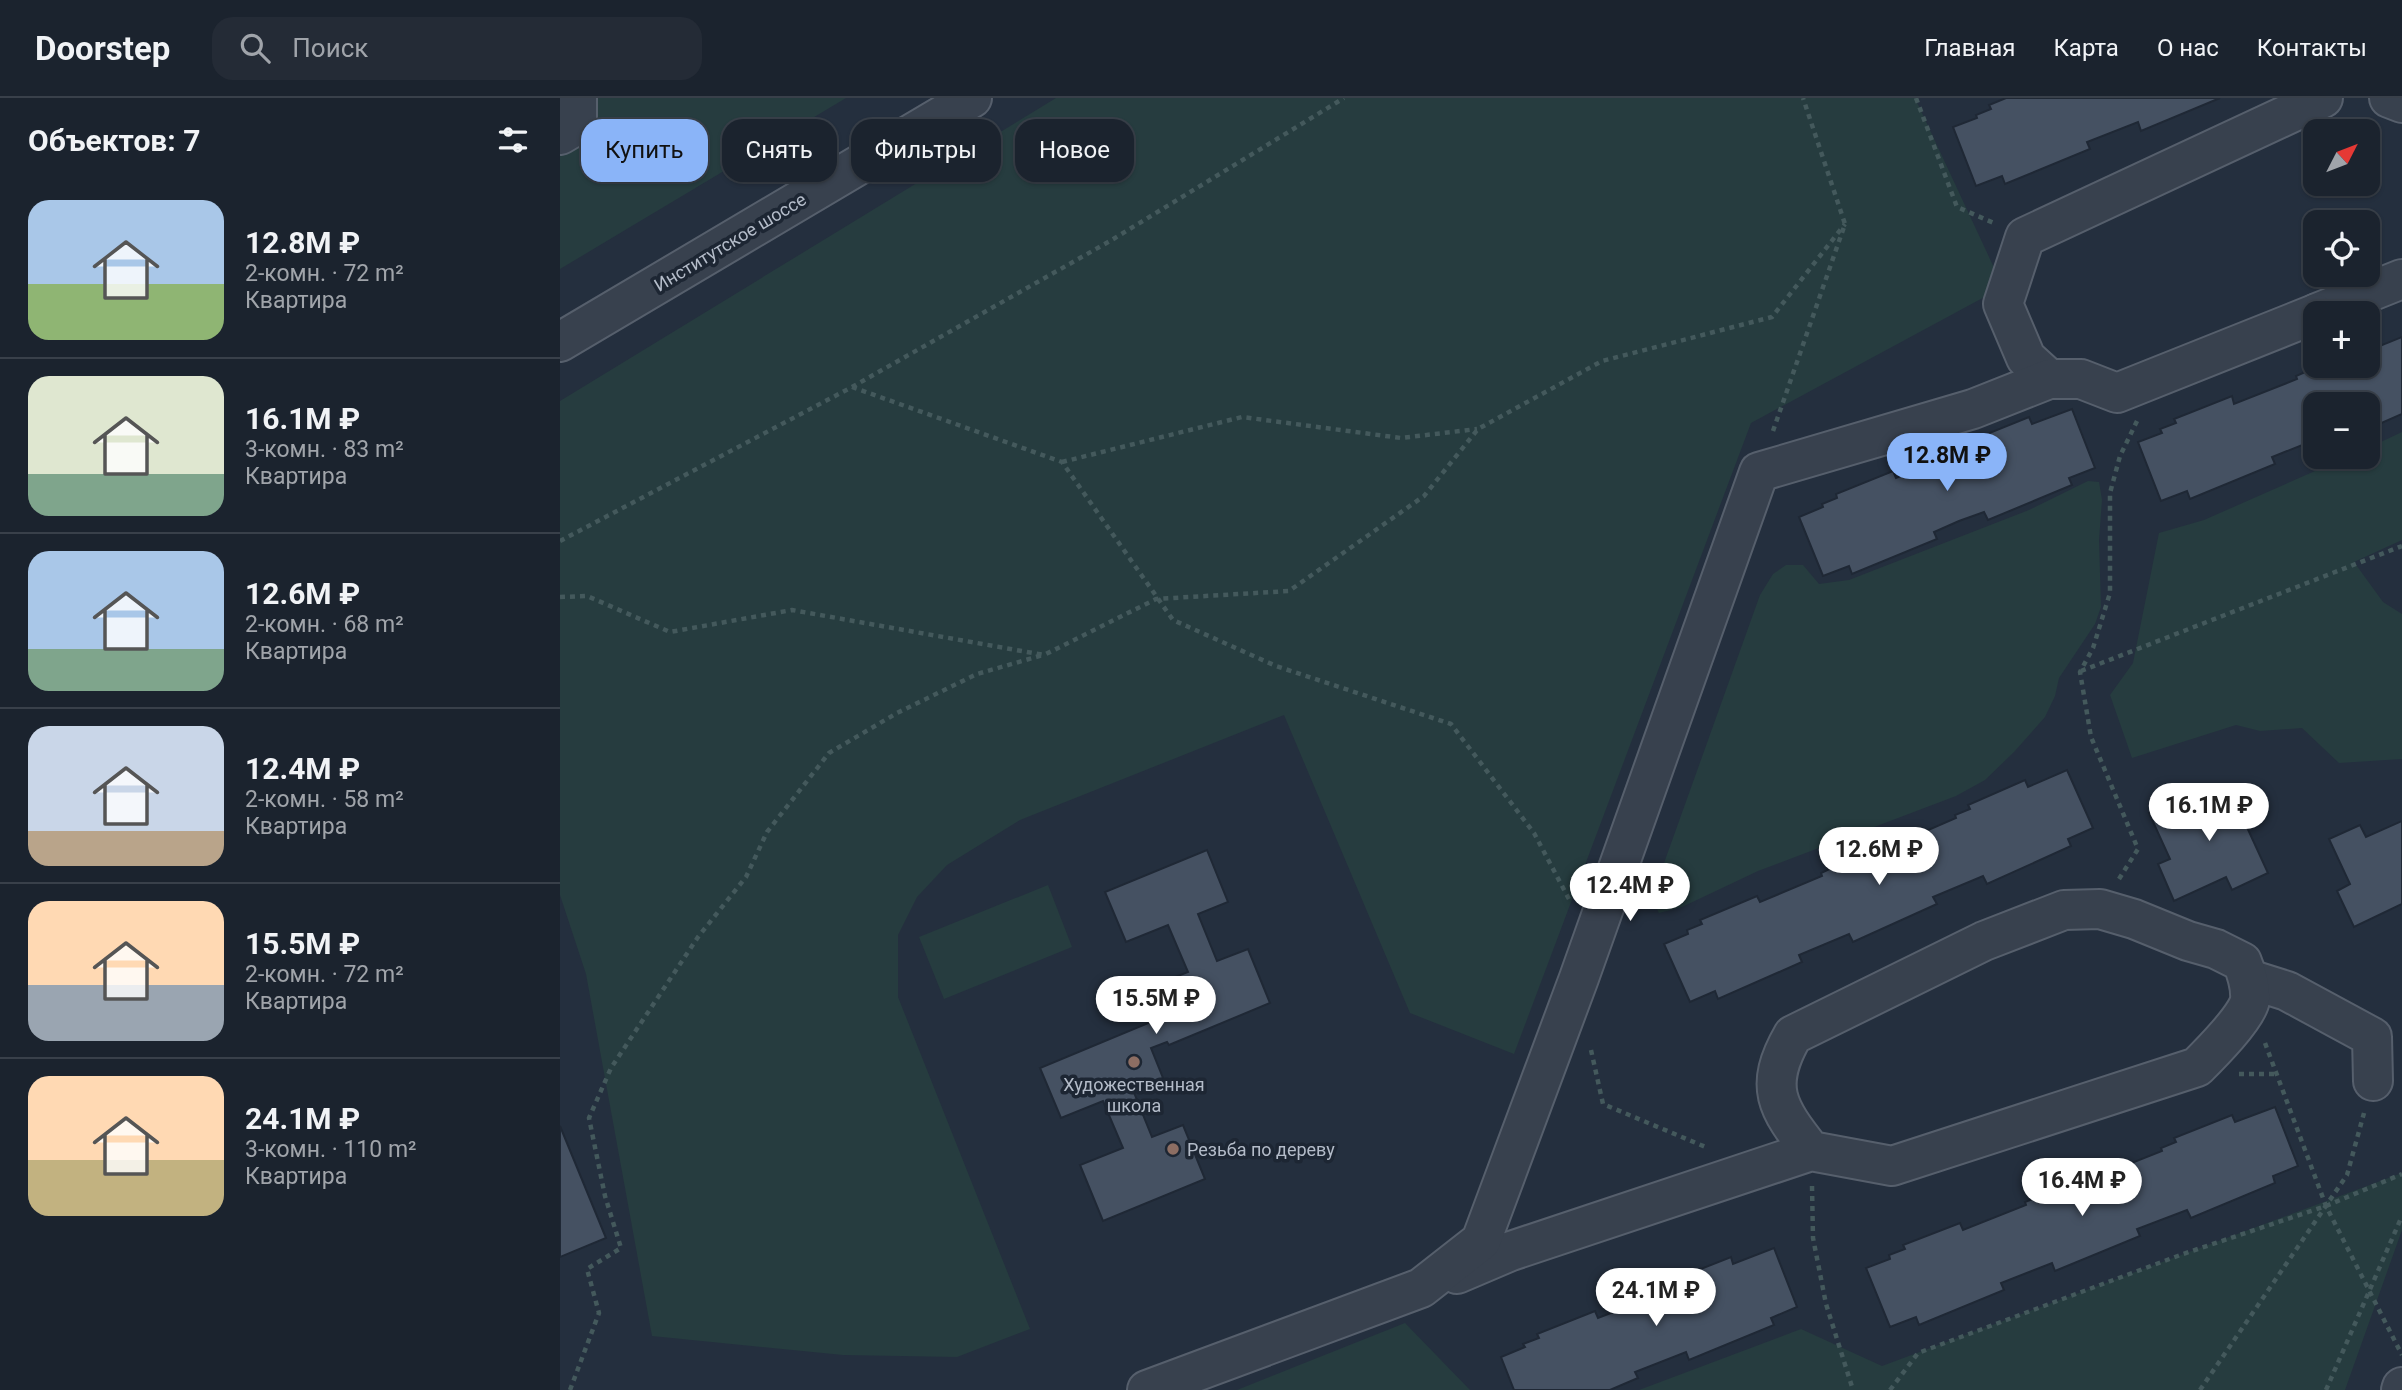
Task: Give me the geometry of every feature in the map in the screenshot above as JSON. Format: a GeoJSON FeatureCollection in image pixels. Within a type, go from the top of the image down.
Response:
{"type":"FeatureCollection","features":[{"type":"Feature","properties":{"kind":"street"},"geometry":{"type":"LineString","coordinates":[[560,135],[577,125],[577,98]]}},
{"type":"Feature","properties":{"kind":"street","name":"Институтское шоссе"},"geometry":{"type":"LineString","coordinates":[[560,342],[972,98]]}},
{"type":"Feature","properties":{"kind":"street"},"geometry":{"type":"LineString","coordinates":[[2049,379],[2026,358],[2003,304],[2025,237],[2323,98]]}},
{"type":"Feature","properties":{"kind":"street"},"geometry":{"type":"LineString","coordinates":[[2389,98],[2402,103]]}},
{"type":"Feature","properties":{"kind":"street"},"geometry":{"type":"LineString","coordinates":[[2348,301],[2402,279]]}},
{"type":"Feature","properties":{"kind":"street"},"geometry":{"type":"LineString","coordinates":[[1422,1288],[1481,1241],[1592,941],[1759,472],[1973,409],[2049,379],[2081,379],[2117,393],[2303,319]]}},
{"type":"Feature","properties":{"kind":"street"},"geometry":{"type":"LineString","coordinates":[[1147,1390],[1422,1288],[1511,1251],[1811,1151],[1892,1166],[2197,1067],[2220,1044],[2249,991],[2242,962],[2216,948],[2188,941],[2134,919],[2100,909],[2064,910],[1984,941],[1793,1035],[1780,1058],[1776,1087],[1784,1117],[1811,1151]]}},
{"type":"Feature","properties":{"kind":"street"},"geometry":{"type":"LineString","coordinates":[[2249,991],[2287,991],[2372,1037],[2373,1081]]}},
{"type":"Feature","properties":{"kind":"path"},"geometry":{"type":"LineString","coordinates":[[560,541],[852,387],[1110,241],[1344,98]]}},
{"type":"Feature","properties":{"kind":"path"},"geometry":{"type":"LineString","coordinates":[[1759,472],[1845,224],[1803,98]]}},
{"type":"Feature","properties":{"kind":"path"},"geometry":{"type":"LineString","coordinates":[[1916,98],[1957,207],[2025,237]]}},
{"type":"Feature","properties":{"kind":"path"},"geometry":{"type":"LineString","coordinates":[[852,387],[1062,462],[1242,417],[1401,438],[1478,429],[1602,361],[1772,317],[1845,224]]}},
{"type":"Feature","properties":{"kind":"path"},"geometry":{"type":"LineString","coordinates":[[2100,909],[2138,849],[2091,737],[2080,671],[2093,648],[2110,593],[2110,493],[2120,456],[2137,420],[2146,412]]}},
{"type":"Feature","properties":{"kind":"path"},"geometry":{"type":"LineString","coordinates":[[570,1390],[599,1313],[587,1269],[621,1248],[605,1196],[589,1118],[611,1068],[698,937],[746,877],[767,832],[829,752],[897,713],[977,674],[1044,654],[1156,599],[1289,591],[1424,496],[1478,429]]}},
{"type":"Feature","properties":{"kind":"path"},"geometry":{"type":"LineString","coordinates":[[1062,462],[1172,620],[1276,666],[1451,724],[1534,833],[1592,941]]}},
{"type":"Feature","properties":{"kind":"path"},"geometry":{"type":"LineString","coordinates":[[2080,671],[2402,546]]}},
{"type":"Feature","properties":{"kind":"path"},"geometry":{"type":"LineString","coordinates":[[560,597],[587,596],[670,632],[792,610],[1044,654]]}},
{"type":"Feature","properties":{"kind":"path"},"geometry":{"type":"LineString","coordinates":[[2249,991],[2326,1206],[2402,1355]]}},
{"type":"Feature","properties":{"kind":"path"},"geometry":{"type":"LineString","coordinates":[[1591,1050],[1603,1104],[1714,1150]]}},
{"type":"Feature","properties":{"kind":"path"},"geometry":{"type":"LineString","coordinates":[[2230,1073],[2277,1074]]}},
{"type":"Feature","properties":{"kind":"path"},"geometry":{"type":"LineString","coordinates":[[2200,1390],[2347,1175],[2373,1081]]}},
{"type":"Feature","properties":{"kind":"path"},"geometry":{"type":"LineString","coordinates":[[1811,1151],[1813,1238],[1826,1304],[1853,1390]]}},
{"type":"Feature","properties":{"kind":"path"},"geometry":{"type":"LineString","coordinates":[[1890,1390],[1918,1353],[2183,1254],[2326,1206],[2402,1174]]}},
{"type":"Feature","properties":{"kind":"path"},"geometry":{"type":"LineString","coordinates":[[2326,1390],[2402,1216]]}},
{"type":"Feature","properties":{"kind":"green space"},"geometry":{"type":"Polygon","coordinates":[[[584,98],[846,98],[811,119],[722,119],[722,172],[708,181],[708,119],[581,119],[581,182],[706,182],[560,269],[560,129],[584,98]]]}},
{"type":"Feature","properties":{"kind":"green space"},"geometry":{"type":"Polygon","coordinates":[[[1056,98],[1915,98],[2003,287],[1751,423],[1514,1054],[1410,1013],[1284,715],[1020,820],[947,865],[917,897],[898,935],[898,997],[1030,1329],[957,1357],[843,1355],[652,1336],[586,974],[560,895],[560,401],[918,182],[1001,182],[1001,132],[1015,123],[1015,182],[1134,182],[1134,119],[1022,119],[1056,98]]]}},
{"type":"Feature","properties":{"kind":"green space"},"geometry":{"type":"Polygon","coordinates":[[[2402,432],[2402,540],[2354,562],[2383,602],[2402,614],[2402,759],[2339,763],[2302,728],[2260,731],[2236,725],[2132,758],[2110,695],[2133,663],[2159,533],[2204,520],[2320,469],[2380,469],[2380,442],[2402,432]]]}},
{"type":"Feature","properties":{"kind":"green space"},"geometry":{"type":"Polygon","coordinates":[[[2088,481],[2099,482],[2102,500],[2099,540],[2101,607],[2095,624],[2059,678],[2055,696],[2045,717],[2014,752],[1985,780],[1956,796],[1758,871],[1682,907],[1659,913],[1653,901],[1654,891],[1760,595],[1773,574],[1786,565],[1803,565],[1819,584],[1849,580],[2029,510],[2088,481]]]}},
{"type":"Feature","properties":{"kind":"green space"},"geometry":{"type":"Polygon","coordinates":[[[1048,885],[1072,947],[944,999],[919,937],[1048,885]]]}},
{"type":"Feature","properties":{"kind":"green space"},"geometry":{"type":"Polygon","coordinates":[[[2402,1173],[2402,1230],[2345,1390],[1639,1390],[1801,1329],[1882,1366],[2402,1173]]]}},
{"type":"Feature","properties":{"kind":"green space"},"geometry":{"type":"Polygon","coordinates":[[[1405,1323],[1470,1390],[1237,1390],[1405,1323]]]}},
{"type":"Feature","properties":{"kind":"building"},"geometry":{"type":"Polygon","coordinates":[[[2006,98],[2220,98],[2141,131],[2138,122],[2087,142],[2090,149],[2005,184],[2002,176],[1976,186],[1953,127],[1977,118],[1976,115],[1991,109],[1989,105],[2006,98]]]}},
{"type":"Feature","properties":{"kind":"building"},"geometry":{"type":"Polygon","coordinates":[[[2402,337],[2402,414],[2380,424],[2380,392],[2303,392],[2303,445],[2272,457],[2275,464],[2190,499],[2187,491],[2161,501],[2138,442],[2162,433],[2160,429],[2176,423],[2174,419],[2232,396],[2234,404],[2297,379],[2296,376],[2303,373],[2303,378],[2380,378],[2380,346],[2402,337]]]}},
{"type":"Feature","properties":{"kind":"building"},"geometry":{"type":"Polygon","coordinates":[[[2072,409],[2095,468],[2069,478],[2072,485],[1988,520],[1984,512],[1959,521],[1934,532],[1937,539],[1852,574],[1849,566],[1823,576],[1799,517],[1823,507],[1822,504],[1837,498],[1836,494],[1893,471],[1896,478],[1959,453],[1958,450],[1973,444],[1972,440],[2029,417],[2032,424],[2072,409]]]}},
{"type":"Feature","properties":{"kind":"building"},"geometry":{"type":"Polygon","coordinates":[[[2067,770],[2093,828],[2068,839],[2071,846],[1987,884],[1983,876],[1933,897],[1937,904],[1853,942],[1849,934],[1799,955],[1802,962],[1718,999],[1715,991],[1690,1002],[1664,944],[1688,934],[1687,930],[1702,924],[1700,920],[1757,896],[1760,902],[1822,876],[1821,873],[1836,866],[1835,862],[1891,838],[1894,845],[1956,818],[1955,815],[1970,809],[1968,805],[2025,780],[2028,787],[2067,770]]]}},
{"type":"Feature","properties":{"kind":"building"},"geometry":{"type":"Polygon","coordinates":[[[2245,784],[2260,816],[2245,823],[2268,873],[2232,890],[2226,877],[2174,901],[2158,864],[2170,859],[2149,813],[2181,799],[2187,811],[2245,784]]]}},
{"type":"Feature","properties":{"kind":"building"},"geometry":{"type":"Polygon","coordinates":[[[2402,821],[2402,904],[2354,927],[2337,891],[2350,884],[2329,839],[2360,825],[2366,837],[2402,821]]]}},
{"type":"Feature","properties":{"kind":"building"},"geometry":{"type":"Polygon","coordinates":[[[1207,850],[1228,902],[1198,914],[1217,961],[1248,949],[1270,1003],[1169,1045],[1167,1042],[1151,1048],[1163,1078],[1133,1090],[1152,1137],[1183,1125],[1205,1179],[1103,1221],[1080,1165],[1123,1148],[1103,1101],[1061,1118],[1040,1068],[1158,1019],[1145,989],[1188,972],[1168,925],[1126,942],[1105,892],[1207,850]]]}},
{"type":"Feature","properties":{"kind":"building"},"geometry":{"type":"Polygon","coordinates":[[[2275,1107],[2298,1166],[2273,1176],[2275,1183],[2191,1218],[2187,1210],[2137,1229],[2140,1236],[2055,1271],[2052,1263],[2001,1283],[2004,1290],[1919,1325],[1916,1317],[1890,1327],[1866,1268],[1890,1259],[1889,1255],[1905,1249],[1903,1245],[1960,1223],[1963,1230],[2026,1205],[2025,1202],[2040,1196],[2039,1192],[2096,1169],[2099,1176],[2162,1151],[2161,1148],[2176,1142],[2174,1138],[2232,1115],[2235,1122],[2275,1107]]]}},
{"type":"Feature","properties":{"kind":"building"},"geometry":{"type":"Polygon","coordinates":[[[560,1126],[606,1238],[560,1257],[560,1126]]]}},
{"type":"Feature","properties":{"kind":"building"},"geometry":{"type":"Polygon","coordinates":[[[1774,1248],[1797,1307],[1771,1318],[1774,1325],[1689,1360],[1686,1352],[1635,1372],[1638,1378],[1610,1390],[1514,1390],[1501,1357],[1525,1347],[1523,1344],[1539,1338],[1537,1334],[1595,1311],[1598,1318],[1637,1303],[1661,1293],[1660,1290],[1675,1284],[1673,1280],[1731,1257],[1733,1264],[1774,1248]]]}},
{"type":"Feature","properties":{"kind":"place","name":"Художественная школа"},"geometry":{"type":"Point","coordinates":[1134,1062]}},
{"type":"Feature","properties":{"kind":"place","name":"Резьба по дереву"},"geometry":{"type":"Point","coordinates":[1173,1149]}}]}
